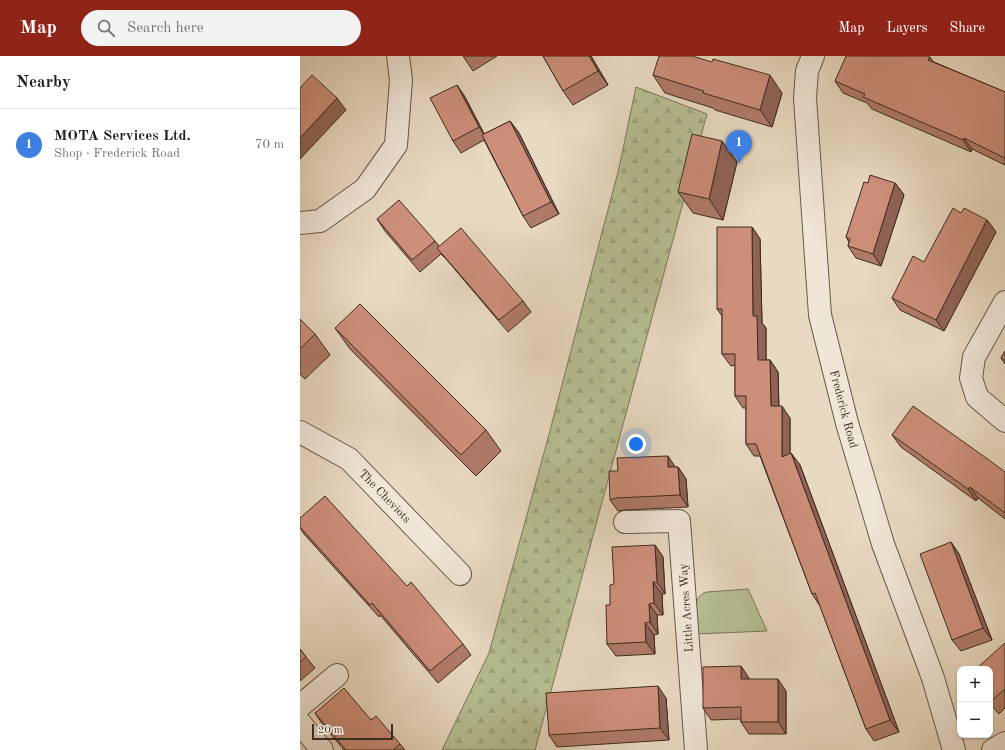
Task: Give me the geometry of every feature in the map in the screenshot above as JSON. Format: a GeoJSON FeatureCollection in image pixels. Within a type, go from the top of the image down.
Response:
{"type":"FeatureCollection","features":[{"type":"Feature","properties":{"kind":"street"},"geometry":{"type":"LineString","coordinates":[[300,223],[320,221],[365,189],[396,145],[401,80],[398,56]]}},
{"type":"Feature","properties":{"kind":"street","name":"Frederick Road"},"geometry":{"type":"LineString","coordinates":[[813,56],[807,71],[805,98],[820,315],[847,424],[883,544],[933,678],[954,750]]}},
{"type":"Feature","properties":{"kind":"street"},"geometry":{"type":"LineString","coordinates":[[1005,302],[974,357],[971,378],[977,397],[1005,421]]}},
{"type":"Feature","properties":{"kind":"street","name":"The Cheviots"},"geometry":{"type":"LineString","coordinates":[[300,432],[349,459],[460,574]]}},
{"type":"Feature","properties":{"kind":"street","name":"Little Acres Way"},"geometry":{"type":"LineString","coordinates":[[625,522],[679,521],[696,750]]}},
{"type":"Feature","properties":{"kind":"street"},"geometry":{"type":"LineString","coordinates":[[300,706],[337,675]]}},
{"type":"Feature","properties":{"kind":"street"},"geometry":{"type":"LineString","coordinates":[[300,724],[322,750]]}},
{"type":"Feature","properties":{"kind":"street"},"geometry":{"type":"LineString","coordinates":[[993,750],[1005,743]]}},
{"type":"Feature","properties":{"kind":"green space"},"geometry":{"type":"Polygon","coordinates":[[[636,87],[707,114],[535,750],[442,750],[489,653],[547,442],[619,168],[636,87]]]}},
{"type":"Feature","properties":{"kind":"green space"},"geometry":{"type":"Polygon","coordinates":[[[748,589],[767,631],[696,634],[695,610],[698,598],[702,594],[707,592],[748,589]]]}},
{"type":"Feature","properties":{"kind":"building"},"geometry":{"type":"Polygon","coordinates":[[[543,56],[589,56],[598,71],[563,91],[543,56]]]}},
{"type":"Feature","properties":{"kind":"building"},"geometry":{"type":"Polygon","coordinates":[[[659,56],[692,56],[712,62],[713,59],[770,75],[760,110],[703,93],[704,91],[653,75],[659,56]]]}},
{"type":"Feature","properties":{"kind":"building"},"geometry":{"type":"Polygon","coordinates":[[[846,56],[928,56],[930,57],[928,60],[1005,92],[1005,158],[964,138],[963,140],[863,97],[865,94],[835,81],[846,56]]]}},
{"type":"Feature","properties":{"kind":"building"},"geometry":{"type":"Polygon","coordinates":[[[312,75],[337,98],[300,138],[300,88],[312,75]]]}},
{"type":"Feature","properties":{"kind":"building"},"geometry":{"type":"Polygon","coordinates":[[[457,85],[479,127],[453,141],[430,98],[457,85]]]}},
{"type":"Feature","properties":{"kind":"building"},"geometry":{"type":"Polygon","coordinates":[[[510,121],[551,202],[523,216],[482,135],[510,121]]]}},
{"type":"Feature","properties":{"kind":"building"},"geometry":{"type":"Polygon","coordinates":[[[692,134],[722,141],[709,199],[678,192],[692,134]]]}},
{"type":"Feature","properties":{"kind":"building"},"geometry":{"type":"Polygon","coordinates":[[[870,175],[895,183],[873,254],[848,246],[850,239],[846,237],[864,182],[868,183],[870,175]]]}},
{"type":"Feature","properties":{"kind":"building"},"geometry":{"type":"Polygon","coordinates":[[[399,200],[435,241],[412,260],[377,219],[399,200]]]}},
{"type":"Feature","properties":{"kind":"building"},"geometry":{"type":"Polygon","coordinates":[[[953,208],[961,213],[964,208],[987,220],[936,320],[892,298],[913,256],[924,262],[953,208]]]}},
{"type":"Feature","properties":{"kind":"building"},"geometry":{"type":"Polygon","coordinates":[[[717,227],[752,227],[753,316],[757,316],[758,360],[770,360],[771,406],[782,406],[782,457],[791,453],[890,720],[866,729],[815,593],[812,594],[756,444],[746,444],[746,396],[735,396],[735,354],[722,354],[722,309],[717,309],[717,227]]]}},
{"type":"Feature","properties":{"kind":"building"},"geometry":{"type":"Polygon","coordinates":[[[461,228],[523,301],[499,320],[437,248],[461,228]]]}},
{"type":"Feature","properties":{"kind":"building"},"geometry":{"type":"Polygon","coordinates":[[[360,304],[486,430],[461,455],[335,328],[360,304]]]}},
{"type":"Feature","properties":{"kind":"building"},"geometry":{"type":"Polygon","coordinates":[[[300,319],[315,334],[300,349],[300,319]]]}},
{"type":"Feature","properties":{"kind":"building"},"geometry":{"type":"Polygon","coordinates":[[[1005,351],[1005,360],[1001,358],[1005,351]]]}},
{"type":"Feature","properties":{"kind":"building"},"geometry":{"type":"Polygon","coordinates":[[[913,406],[1005,472],[1005,513],[970,487],[968,489],[892,435],[913,406]]]}},
{"type":"Feature","properties":{"kind":"building"},"geometry":{"type":"Polygon","coordinates":[[[668,456],[668,467],[678,467],[680,495],[616,498],[610,500],[609,471],[618,471],[617,458],[668,456]]]}},
{"type":"Feature","properties":{"kind":"building"},"geometry":{"type":"Polygon","coordinates":[[[325,496],[407,586],[411,582],[463,644],[430,671],[372,603],[370,605],[300,527],[300,518],[325,496]]]}},
{"type":"Feature","properties":{"kind":"building"},"geometry":{"type":"Polygon","coordinates":[[[951,542],[983,628],[952,640],[920,554],[951,542]]]}},
{"type":"Feature","properties":{"kind":"building"},"geometry":{"type":"Polygon","coordinates":[[[655,545],[657,582],[653,582],[654,603],[649,604],[650,622],[645,623],[646,642],[607,644],[606,605],[610,605],[610,585],[614,584],[612,547],[655,545]]]}},
{"type":"Feature","properties":{"kind":"building"},"geometry":{"type":"Polygon","coordinates":[[[1005,643],[1005,689],[993,699],[993,666],[979,666],[1005,643]]]}},
{"type":"Feature","properties":{"kind":"building"},"geometry":{"type":"Polygon","coordinates":[[[300,649],[306,657],[300,662],[300,649]]]}},
{"type":"Feature","properties":{"kind":"building"},"geometry":{"type":"Polygon","coordinates":[[[741,666],[741,679],[778,679],[778,722],[741,722],[741,707],[703,708],[703,667],[741,666]]]}},
{"type":"Feature","properties":{"kind":"building"},"geometry":{"type":"Polygon","coordinates":[[[658,686],[660,728],[549,735],[546,693],[658,686]]]}},
{"type":"Feature","properties":{"kind":"building"},"geometry":{"type":"Polygon","coordinates":[[[344,688],[371,720],[376,716],[400,744],[393,750],[346,750],[315,713],[344,688]]]}},
{"type":"Feature","properties":{"kind":"place","name":"MOTA Services Ltd."},"geometry":{"type":"Point","coordinates":[739,163]}}]}
